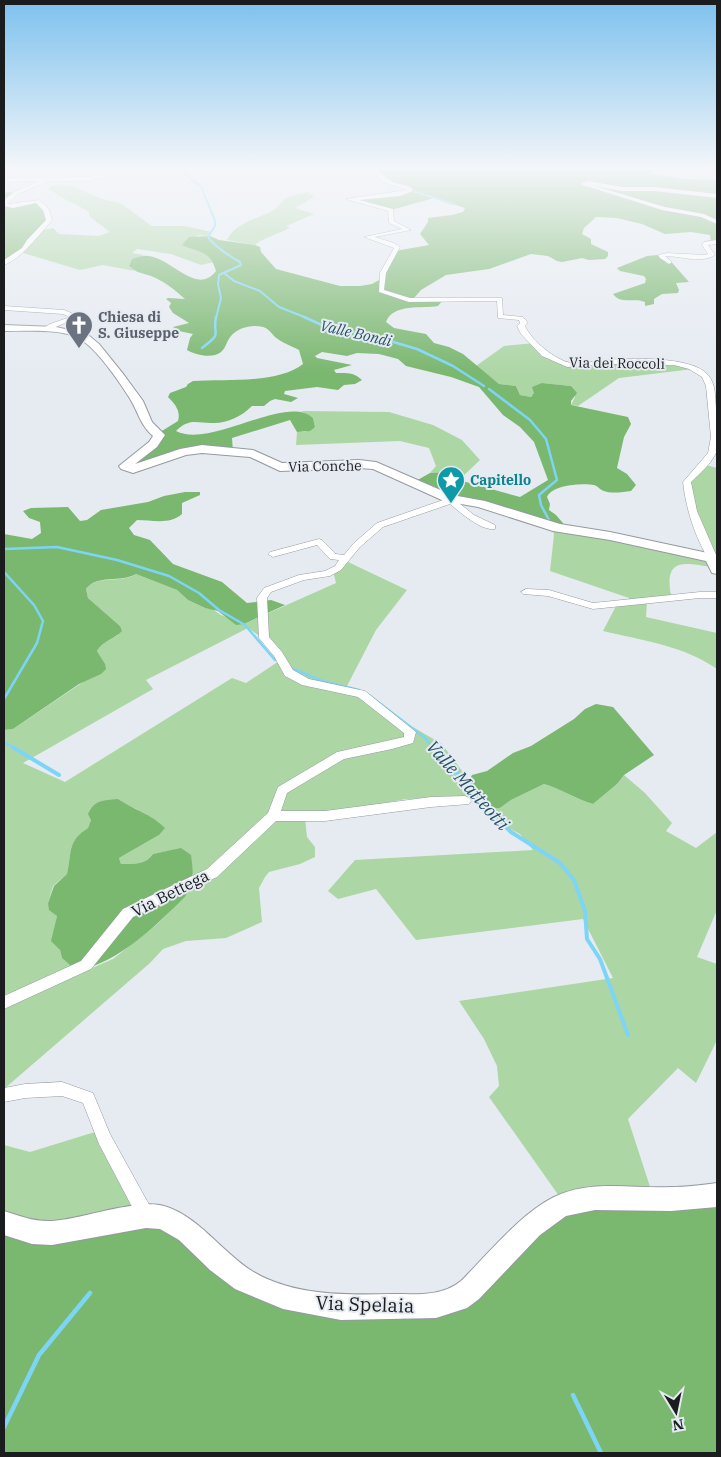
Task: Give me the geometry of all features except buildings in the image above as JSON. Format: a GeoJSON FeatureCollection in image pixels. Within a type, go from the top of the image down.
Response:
{"type":"FeatureCollection","features":[{"type":"Feature","properties":{"kind":"street"},"geometry":{"type":"LineString","coordinates":[[4,262],[25,249],[32,238]]}},
{"type":"Feature","properties":{"kind":"street","name":"Via dei Roccoli"},"geometry":{"type":"LineString","coordinates":[[370,238],[397,247],[383,273],[380,291],[409,300],[500,298],[500,317],[521,318],[524,323],[521,326],[524,332],[536,346],[552,358],[570,365],[611,362],[674,363],[692,367],[715,385],[715,436],[712,453],[688,482],[688,497],[693,515],[715,563]]}},
{"type":"Feature","properties":{"kind":"street"},"geometry":{"type":"LineString","coordinates":[[669,262],[661,255],[711,256],[712,254],[705,245],[706,243],[717,242]]}},
{"type":"Feature","properties":{"kind":"street"},"geometry":{"type":"LineString","coordinates":[[4,308],[64,312],[74,316],[70,320],[51,325],[46,329]]}},
{"type":"Feature","properties":{"kind":"street","name":"Via Conche"},"geometry":{"type":"LineString","coordinates":[[4,328],[46,329],[84,336],[138,402],[146,424],[159,435],[153,444],[125,466],[136,468],[184,452],[202,449],[252,454],[280,467],[359,464],[376,466],[450,498],[480,504],[558,528],[610,536],[715,563]]}},
{"type":"Feature","properties":{"kind":"street"},"geometry":{"type":"LineString","coordinates":[[450,498],[471,517],[492,527]]}},
{"type":"Feature","properties":{"kind":"street","name":"Via Bettega"},"geometry":{"type":"LineString","coordinates":[[4,1003],[86,965],[128,912],[212,873],[273,816],[282,790],[341,754],[392,746],[408,740],[410,732],[360,694],[306,682],[289,673],[278,654],[264,638],[262,598],[267,590],[302,577],[326,574],[338,568],[356,545],[380,526],[447,502],[450,498]]}},
{"type":"Feature","properties":{"kind":"street"},"geometry":{"type":"LineString","coordinates":[[273,554],[319,542],[333,557],[347,558]]}},
{"type":"Feature","properties":{"kind":"street"},"geometry":{"type":"LineString","coordinates":[[526,592],[549,593],[573,602],[593,606],[700,595],[717,595]]}},
{"type":"Feature","properties":{"kind":"street"},"geometry":{"type":"LineString","coordinates":[[273,816],[325,816],[431,802],[465,801]]}},
{"type":"Feature","properties":{"kind":"street"},"geometry":{"type":"LineString","coordinates":[[4,1095],[25,1091],[62,1089],[88,1098],[104,1139],[146,1216]]}},
{"type":"Feature","properties":{"kind":"street","name":"Via Spelaia"},"geometry":{"type":"LineString","coordinates":[[4,1223],[32,1232],[52,1234],[146,1216],[163,1217],[188,1232],[219,1261],[244,1280],[283,1298],[341,1308],[436,1306],[458,1299],[470,1290],[532,1227],[561,1206],[595,1198],[671,1199],[717,1195]]}},
{"type":"Feature","properties":{"kind":"green space"},"geometry":{"type":"Polygon","coordinates":[[[4,238],[33,238],[20,252],[8,260],[4,259],[4,238]]]}},
{"type":"Feature","properties":{"kind":"green space"},"geometry":{"type":"Polygon","coordinates":[[[33,238],[194,238],[185,246],[206,253],[214,262],[201,265],[171,254],[137,249],[132,253],[144,255],[132,259],[129,266],[135,271],[103,265],[80,270],[20,252],[33,238]]]}},
{"type":"Feature","properties":{"kind":"green space"},"geometry":{"type":"Polygon","coordinates":[[[188,238],[214,238],[260,247],[261,252],[276,269],[340,286],[360,286],[372,284],[381,279],[395,251],[429,245],[423,238],[589,238],[591,244],[608,252],[608,256],[605,259],[589,260],[582,258],[562,262],[548,256],[531,254],[489,269],[446,275],[421,290],[414,298],[443,300],[438,306],[401,309],[390,316],[386,322],[394,328],[426,334],[434,343],[449,347],[463,354],[499,384],[516,386],[520,395],[531,397],[534,393],[532,387],[542,383],[571,386],[577,393],[571,401],[571,405],[628,417],[631,424],[624,437],[617,468],[627,474],[636,485],[631,491],[610,492],[594,485],[582,484],[561,487],[550,493],[547,497],[550,504],[549,510],[568,529],[451,500],[414,482],[430,473],[447,472],[459,480],[520,497],[548,480],[534,442],[520,427],[503,415],[479,387],[451,377],[406,366],[398,359],[379,354],[357,353],[347,356],[322,352],[315,356],[352,365],[334,370],[336,373],[353,374],[362,380],[355,384],[344,385],[338,390],[317,387],[285,391],[284,394],[298,398],[291,402],[275,399],[264,406],[252,406],[244,413],[230,420],[219,423],[190,423],[176,431],[191,435],[209,433],[267,416],[286,412],[301,412],[313,418],[315,427],[310,431],[297,432],[290,420],[232,438],[233,452],[199,450],[140,467],[123,466],[123,463],[154,440],[157,434],[178,421],[178,411],[168,397],[170,393],[186,387],[193,381],[265,378],[280,375],[303,364],[299,350],[284,343],[267,329],[259,326],[250,326],[238,330],[230,338],[223,350],[217,354],[204,356],[187,350],[193,334],[179,331],[173,327],[189,323],[173,313],[169,307],[171,303],[166,299],[185,299],[160,280],[129,266],[132,259],[142,256],[153,257],[191,277],[199,280],[208,278],[216,271],[211,259],[203,253],[182,245],[188,238]]]}},
{"type":"Feature","properties":{"kind":"green space"},"geometry":{"type":"Polygon","coordinates":[[[228,238],[267,238],[255,245],[227,240],[228,238]]]}},
{"type":"Feature","properties":{"kind":"green space"},"geometry":{"type":"Polygon","coordinates":[[[710,238],[717,238],[717,242],[711,241],[710,238]]]}},
{"type":"Feature","properties":{"kind":"green space"},"geometry":{"type":"Polygon","coordinates":[[[658,255],[667,257],[689,282],[676,283],[679,290],[678,293],[662,294],[654,299],[654,304],[645,306],[645,302],[620,299],[613,294],[645,283],[646,279],[644,276],[620,271],[617,268],[647,256],[658,255]]]}},
{"type":"Feature","properties":{"kind":"green space"},"geometry":{"type":"Polygon","coordinates":[[[535,343],[537,348],[576,367],[614,361],[693,369],[619,378],[578,406],[571,405],[575,397],[571,386],[542,383],[531,397],[520,395],[516,386],[499,384],[476,366],[504,346],[535,343]]]}},
{"type":"Feature","properties":{"kind":"green space"},"geometry":{"type":"Polygon","coordinates":[[[301,411],[389,412],[433,425],[462,440],[480,460],[459,480],[447,472],[430,473],[436,466],[429,448],[400,441],[296,445],[297,432],[305,432],[315,427],[313,418],[301,411]]]}},
{"type":"Feature","properties":{"kind":"green space"},"geometry":{"type":"Polygon","coordinates":[[[699,463],[717,468],[717,568],[688,564],[675,567],[671,573],[671,595],[647,602],[646,617],[717,633],[717,669],[677,649],[603,631],[616,606],[628,603],[629,598],[550,571],[554,535],[552,526],[709,559],[687,498],[686,479],[699,463]]]}},
{"type":"Feature","properties":{"kind":"green space"},"geometry":{"type":"Polygon","coordinates":[[[185,492],[200,492],[200,495],[182,503],[182,514],[172,520],[137,520],[129,528],[134,535],[150,540],[173,564],[222,582],[247,603],[271,600],[285,605],[244,624],[236,625],[218,611],[205,608],[188,600],[177,590],[136,574],[130,577],[103,580],[91,584],[86,589],[88,598],[120,626],[122,631],[102,645],[97,651],[106,669],[101,674],[79,684],[13,729],[4,730],[4,534],[32,539],[41,533],[40,522],[29,518],[23,511],[31,508],[68,507],[80,521],[87,520],[101,510],[148,502],[164,496],[185,492]]]}},
{"type":"Feature","properties":{"kind":"green space"},"geometry":{"type":"Polygon","coordinates":[[[346,561],[407,590],[376,630],[346,688],[442,744],[468,779],[466,786],[475,797],[406,799],[305,818],[307,837],[315,847],[315,857],[300,864],[269,872],[259,888],[262,922],[226,938],[186,941],[163,949],[150,963],[4,1089],[4,730],[13,729],[86,680],[102,660],[97,651],[99,646],[118,635],[120,626],[88,598],[86,589],[96,582],[130,577],[136,574],[177,590],[188,600],[244,624],[336,583],[333,571],[346,561]],[[248,628],[146,680],[153,689],[23,763],[65,782],[232,678],[246,683],[282,659],[268,642],[248,628]],[[118,799],[91,820],[88,828],[73,842],[67,874],[53,886],[48,903],[57,916],[52,941],[60,950],[62,958],[92,968],[113,959],[155,926],[185,897],[194,877],[181,849],[153,854],[147,860],[139,863],[121,864],[119,858],[159,835],[137,809],[128,806],[118,799]]]}},
{"type":"Feature","properties":{"kind":"green space"},"geometry":{"type":"Polygon","coordinates":[[[596,704],[613,707],[654,755],[624,775],[617,784],[593,804],[544,784],[511,800],[500,808],[492,809],[479,803],[466,786],[472,775],[487,771],[513,753],[531,746],[574,719],[585,709],[596,704]]]}},
{"type":"Feature","properties":{"kind":"green space"},"geometry":{"type":"Polygon","coordinates":[[[624,775],[645,793],[672,823],[666,831],[696,848],[717,832],[717,910],[697,957],[717,964],[717,1040],[696,1083],[678,1068],[628,1119],[655,1202],[564,1203],[489,1097],[499,1086],[497,1066],[484,1039],[459,1001],[613,978],[583,919],[416,940],[376,889],[338,899],[328,891],[355,860],[533,850],[520,834],[499,823],[492,809],[500,808],[511,800],[544,784],[593,804],[617,784],[624,775]]]}},
{"type":"Feature","properties":{"kind":"green space"},"geometry":{"type":"Polygon","coordinates":[[[118,799],[154,819],[165,828],[159,835],[119,858],[121,864],[139,863],[147,860],[153,854],[181,848],[191,855],[192,882],[185,897],[149,931],[108,959],[77,971],[62,958],[60,950],[51,941],[57,916],[49,910],[48,903],[54,886],[67,874],[73,842],[88,828],[91,820],[88,814],[91,809],[97,803],[118,799]]]}},
{"type":"Feature","properties":{"kind":"green space"},"geometry":{"type":"Polygon","coordinates":[[[95,1132],[140,1217],[17,1230],[4,1225],[4,1145],[30,1152],[95,1132]]]}},
{"type":"Feature","properties":{"kind":"green space"},"geometry":{"type":"Polygon","coordinates":[[[712,1197],[717,1205],[717,1453],[4,1453],[4,1225],[17,1230],[156,1215],[250,1285],[310,1304],[432,1301],[466,1281],[564,1203],[712,1197]]]}},
{"type":"Feature","properties":{"kind":"waterway","name":"Valle Bondi"},"geometry":{"type":"LineString","coordinates":[[209,238],[222,251],[240,262],[241,265],[219,275],[218,284],[221,298],[216,318]]}},
{"type":"Feature","properties":{"kind":"waterway","name":"Valle Bondi"},"geometry":{"type":"LineString","coordinates":[[224,273],[234,281],[260,291],[279,307],[307,318]]}},
{"type":"Feature","properties":{"kind":"waterway"},"geometry":{"type":"LineString","coordinates":[[202,348],[216,334],[216,317]]}},
{"type":"Feature","properties":{"kind":"waterway","name":"Valle Bondi"},"geometry":{"type":"LineString","coordinates":[[304,317],[333,330],[363,333],[417,349],[453,366],[484,386]]}},
{"type":"Feature","properties":{"kind":"waterway","name":"Valle Bondi"},"geometry":{"type":"LineString","coordinates":[[489,389],[530,420],[546,439],[557,480],[539,495],[541,505],[550,522]]}},
{"type":"Feature","properties":{"kind":"waterway","name":"Valle Matteotti"},"geometry":{"type":"LineString","coordinates":[[4,549],[57,547],[117,560],[169,576],[199,593],[219,610],[245,625],[275,660]]}},
{"type":"Feature","properties":{"kind":"waterway","name":"Valle Matteotti"},"geometry":{"type":"LineString","coordinates":[[4,572],[34,605],[43,621],[37,643],[4,699]]}},
{"type":"Feature","properties":{"kind":"waterway","name":"Valle Matteotti"},"geometry":{"type":"LineString","coordinates":[[289,667],[322,681],[359,690]]}},
{"type":"Feature","properties":{"kind":"waterway","name":"Valle Matteotti"},"geometry":{"type":"LineString","coordinates":[[369,695],[425,738],[434,749]]}},
{"type":"Feature","properties":{"kind":"waterway","name":"Valle Matteotti"},"geometry":{"type":"LineString","coordinates":[[4,742],[16,749]]}},
{"type":"Feature","properties":{"kind":"waterway","name":"Valle Matteotti"},"geometry":{"type":"LineString","coordinates":[[14,748],[59,775]]}},
{"type":"Feature","properties":{"kind":"waterway","name":"Valle Matteotti"},"geometry":{"type":"LineString","coordinates":[[433,748],[445,763],[461,776],[473,794],[511,832],[560,863],[574,880],[585,911],[587,939],[600,959],[628,1035]]}},
{"type":"Feature","properties":{"kind":"waterway"},"geometry":{"type":"LineString","coordinates":[[4,1427],[39,1355],[90,1293]]}},
{"type":"Feature","properties":{"kind":"waterway"},"geometry":{"type":"LineString","coordinates":[[573,1395],[601,1453]]}},
{"type":"Feature","properties":{"kind":"place","name":"Chiesa di S. Giuseppe"},"geometry":{"type":"Point","coordinates":[79,349]}},
{"type":"Feature","properties":{"kind":"place","name":"Capitello"},"geometry":{"type":"Point","coordinates":[451,504]}}]}
